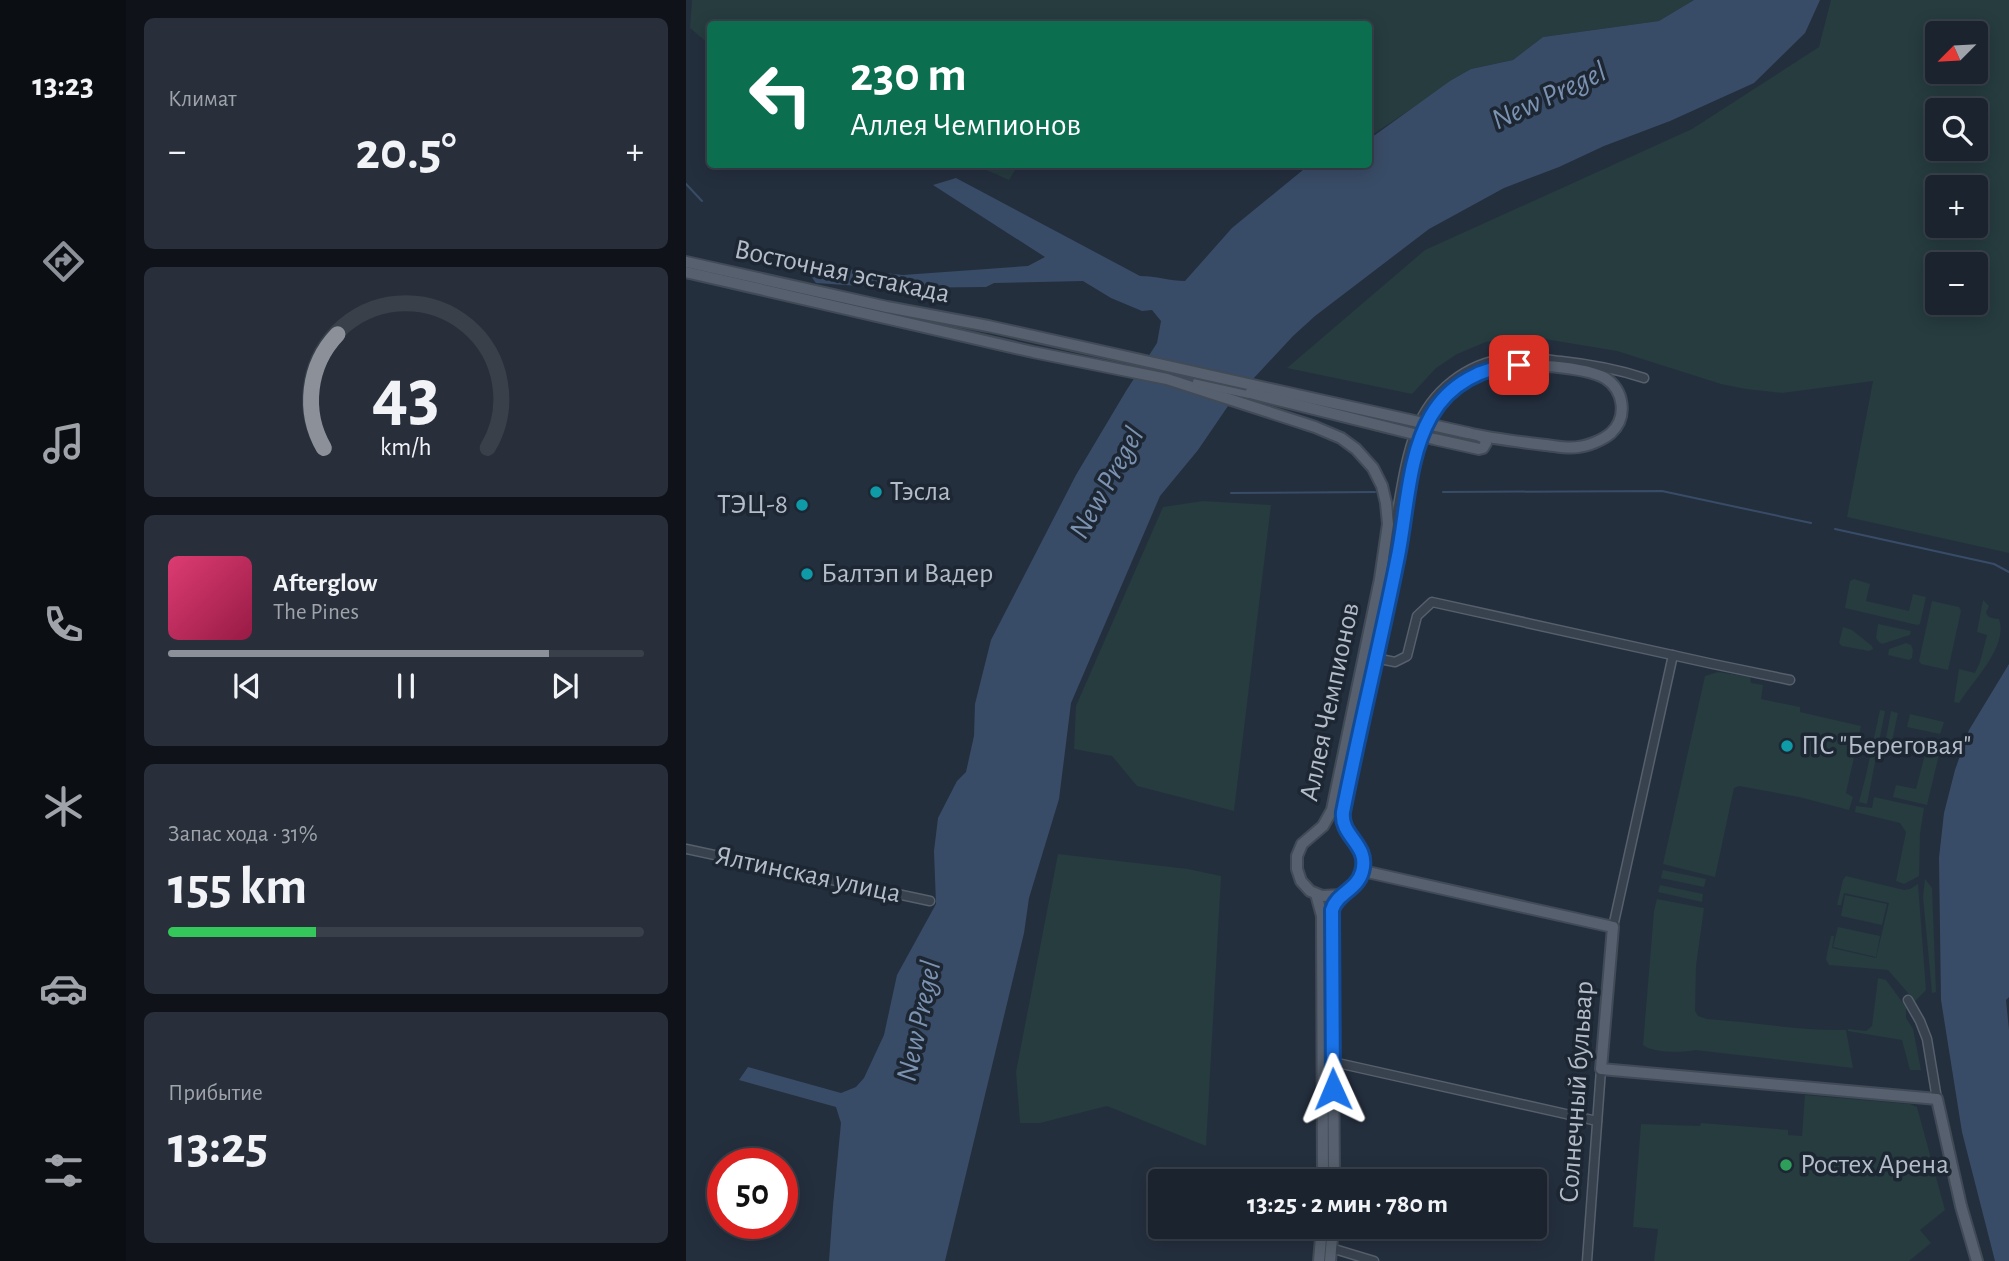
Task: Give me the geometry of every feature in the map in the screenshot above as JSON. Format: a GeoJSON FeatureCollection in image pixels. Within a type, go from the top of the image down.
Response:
{"type":"FeatureCollection","features":[{"type":"Feature","properties":{"kind":"main road","name":"Восточная эстакада"},"geometry":{"type":"LineString","coordinates":[[686,262],[887,307],[988,326],[1480,436]]}},
{"type":"Feature","properties":{"kind":"main road","name":"Восточная эстакада"},"geometry":{"type":"LineString","coordinates":[[686,272],[985,341],[1167,379]]}},
{"type":"Feature","properties":{"kind":"main road","name":"Аллея Чемпионов"},"geometry":{"type":"LineString","coordinates":[[1363,871],[1361,851],[1349,836],[1342,819],[1343,812],[1398,556],[1410,483],[1420,439],[1434,410],[1446,395],[1476,374],[1509,365],[1532,365],[1598,375],[1613,385],[1621,400],[1621,418],[1613,431],[1598,441],[1577,448],[1480,436]]}},
{"type":"Feature","properties":{"kind":"main road"},"geometry":{"type":"LineString","coordinates":[[1167,379],[1190,380],[1251,393],[1479,449],[1486,443],[1480,436]]}},
{"type":"Feature","properties":{"kind":"main road","name":"Аллея Чемпионов"},"geometry":{"type":"LineString","coordinates":[[1167,379],[1334,435],[1356,449],[1377,475],[1388,514],[1380,579],[1332,810],[1318,832],[1302,844],[1296,862],[1301,881],[1316,894],[1322,916],[1323,1169]]}},
{"type":"Feature","properties":{"kind":"main road","name":"Аллея Чемпионов"},"geometry":{"type":"LineString","coordinates":[[1318,832],[1337,830],[1349,836]]}},
{"type":"Feature","properties":{"kind":"main road"},"geometry":{"type":"LineString","coordinates":[[1334,1169],[1332,910],[1334,903],[1357,883],[1363,871],[1613,927]]}},
{"type":"Feature","properties":{"kind":"main road"},"geometry":{"type":"LineString","coordinates":[[1316,894],[1329,897],[1342,895]]}},
{"type":"Feature","properties":{"kind":"main road","name":"Солнечный бульвар"},"geometry":{"type":"LineString","coordinates":[[1601,1069],[1613,927]]}},
{"type":"Feature","properties":{"kind":"main road"},"geometry":{"type":"LineString","coordinates":[[1601,1069],[1937,1099],[1961,1206],[1977,1261]]}},
{"type":"Feature","properties":{"kind":"main road"},"geometry":{"type":"LineString","coordinates":[[1319,1261],[1321,1239]]}},
{"type":"Feature","properties":{"kind":"main road"},"geometry":{"type":"LineString","coordinates":[[1330,1261],[1332,1239]]}},
{"type":"Feature","properties":{"kind":"street"},"geometry":{"type":"LineString","coordinates":[[1380,579],[1391,544],[1417,428],[1433,399],[1456,378],[1485,363],[1525,357],[1595,365],[1644,378]]}},
{"type":"Feature","properties":{"kind":"street"},"geometry":{"type":"LineString","coordinates":[[1375,658],[1395,662],[1408,656],[1417,616],[1432,602],[1790,680]]}},
{"type":"Feature","properties":{"kind":"street","name":"Солнечный бульвар"},"geometry":{"type":"LineString","coordinates":[[1613,927],[1673,655]]}},
{"type":"Feature","properties":{"kind":"street","name":"Ялтинская улица"},"geometry":{"type":"LineString","coordinates":[[686,849],[930,901]]}},
{"type":"Feature","properties":{"kind":"street"},"geometry":{"type":"LineString","coordinates":[[1908,1000],[1927,1039],[1937,1099]]}},
{"type":"Feature","properties":{"kind":"street"},"geometry":{"type":"LineString","coordinates":[[1332,1062],[1597,1121]]}},
{"type":"Feature","properties":{"kind":"street","name":"Солнечный бульвар"},"geometry":{"type":"LineString","coordinates":[[1587,1261],[1601,1069]]}},
{"type":"Feature","properties":{"kind":"street"},"geometry":{"type":"LineString","coordinates":[[1331,1248],[1374,1261]]}},
{"type":"Feature","properties":{"kind":"green space"},"geometry":{"type":"Polygon","coordinates":[[[692,0],[1694,0],[1659,21],[1543,37],[1513,60],[1471,69],[1372,135],[1372,21],[707,21],[707,42],[690,28],[692,0]]]}},
{"type":"Feature","properties":{"kind":"green space"},"geometry":{"type":"Polygon","coordinates":[[[1831,0],[2009,0],[2009,553],[1847,517],[1873,381],[1782,393],[1746,389],[1721,384],[1617,351],[1545,339],[1513,338],[1486,342],[1457,354],[1436,368],[1412,394],[1287,368],[1425,250],[1692,129],[1819,47],[1831,0]]]}},
{"type":"Feature","properties":{"kind":"green space"},"geometry":{"type":"Polygon","coordinates":[[[982,168],[1016,168],[1009,180],[982,168]]]}},
{"type":"Feature","properties":{"kind":"green space"},"geometry":{"type":"Polygon","coordinates":[[[1203,501],[1271,505],[1234,811],[1137,786],[1112,756],[1074,749],[1076,706],[1163,507],[1203,501]]]}},
{"type":"Feature","properties":{"kind":"green space"},"geometry":{"type":"Polygon","coordinates":[[[1854,579],[1870,584],[1866,601],[1909,611],[1913,594],[1926,597],[1920,624],[1845,608],[1850,581],[1854,579]]]}},
{"type":"Feature","properties":{"kind":"green space"},"geometry":{"type":"Polygon","coordinates":[[[1983,600],[1989,606],[1986,612],[1988,616],[1999,619],[1999,641],[1988,663],[1959,703],[1954,702],[1959,669],[1975,673],[1980,662],[1987,635],[1977,632],[1983,600]]]}},
{"type":"Feature","properties":{"kind":"green space"},"geometry":{"type":"Polygon","coordinates":[[[1932,601],[1959,607],[1961,611],[1948,670],[1921,664],[1919,661],[1932,601]]]}},
{"type":"Feature","properties":{"kind":"green space"},"geometry":{"type":"Polygon","coordinates":[[[1878,624],[1911,631],[1910,635],[1882,644],[1876,638],[1878,624]]]}},
{"type":"Feature","properties":{"kind":"green space"},"geometry":{"type":"Polygon","coordinates":[[[1843,627],[1852,630],[1873,649],[1869,651],[1842,646],[1839,643],[1843,627]]]}},
{"type":"Feature","properties":{"kind":"green space"},"geometry":{"type":"Polygon","coordinates":[[[1906,643],[1911,645],[1913,650],[1909,660],[1888,655],[1889,649],[1906,643]]]}},
{"type":"Feature","properties":{"kind":"green space"},"geometry":{"type":"Polygon","coordinates":[[[1718,672],[1750,677],[1751,683],[1763,685],[1761,699],[1800,707],[1800,712],[1861,726],[1846,793],[1853,797],[1849,810],[1799,797],[1739,786],[1734,788],[1715,877],[1663,864],[1705,676],[1718,672]]]}},
{"type":"Feature","properties":{"kind":"green space"},"geometry":{"type":"Polygon","coordinates":[[[1880,710],[1885,711],[1867,804],[1859,802],[1880,710]]]}},
{"type":"Feature","properties":{"kind":"green space"},"geometry":{"type":"Polygon","coordinates":[[[1891,711],[1898,713],[1889,755],[1883,755],[1891,711]]]}},
{"type":"Feature","properties":{"kind":"green space"},"geometry":{"type":"Polygon","coordinates":[[[1910,714],[1944,722],[1940,734],[1907,727],[1910,714]]]}},
{"type":"Feature","properties":{"kind":"green space"},"geometry":{"type":"Polygon","coordinates":[[[1929,739],[1942,742],[1927,805],[1893,797],[1896,785],[1916,789],[1929,739]]]}},
{"type":"Feature","properties":{"kind":"green space"},"geometry":{"type":"Polygon","coordinates":[[[1874,797],[1924,808],[1919,876],[1904,884],[1896,881],[1906,832],[1900,823],[1855,812],[1856,806],[1872,808],[1874,797]]]}},
{"type":"Feature","properties":{"kind":"green space"},"geometry":{"type":"Polygon","coordinates":[[[1058,854],[1188,869],[1221,876],[1206,1146],[1107,1106],[1040,1123],[1020,1123],[1016,1072],[1058,854]]]}},
{"type":"Feature","properties":{"kind":"green space"},"geometry":{"type":"Polygon","coordinates":[[[1663,870],[1706,879],[1704,887],[1661,878],[1663,870]]]}},
{"type":"Feature","properties":{"kind":"green space"},"geometry":{"type":"Polygon","coordinates":[[[1846,876],[1904,890],[1918,884],[1926,990],[1915,1001],[1888,970],[1829,965],[1826,959],[1831,936],[1834,936],[1832,948],[1876,958],[1889,903],[1844,893],[1841,905],[1837,905],[1846,876]]]}},
{"type":"Feature","properties":{"kind":"green space"},"geometry":{"type":"Polygon","coordinates":[[[1925,879],[1932,888],[1936,992],[1932,993],[1923,897],[1925,879]]]}},
{"type":"Feature","properties":{"kind":"green space"},"geometry":{"type":"Polygon","coordinates":[[[1660,885],[1703,894],[1702,902],[1658,892],[1660,885]]]}},
{"type":"Feature","properties":{"kind":"green space"},"geometry":{"type":"Polygon","coordinates":[[[1845,895],[1887,904],[1882,925],[1841,916],[1845,895]]]}},
{"type":"Feature","properties":{"kind":"green space"},"geometry":{"type":"Polygon","coordinates":[[[1657,899],[1704,908],[1696,966],[1695,1011],[1698,1016],[1794,1028],[1846,1030],[1853,1068],[1695,1050],[1660,1051],[1643,1045],[1657,899]]]}},
{"type":"Feature","properties":{"kind":"green space"},"geometry":{"type":"Polygon","coordinates":[[[1838,927],[1880,936],[1876,957],[1833,947],[1838,927]]]}},
{"type":"Feature","properties":{"kind":"green space"},"geometry":{"type":"Polygon","coordinates":[[[1878,978],[1886,980],[1906,1007],[1906,1018],[1913,1029],[1921,1070],[1910,1070],[1902,1040],[1848,1031],[1866,1031],[1872,1026],[1878,978]]]}},
{"type":"Feature","properties":{"kind":"green space","name":"Ростех Арена"},"geometry":{"type":"Polygon","coordinates":[[[1805,1095],[1910,1104],[1917,1107],[1945,1210],[1920,1230],[1931,1243],[1909,1261],[1654,1261],[1658,1229],[1633,1227],[1641,1124],[1700,1126],[1701,1123],[1788,1130],[1788,1135],[1802,1136],[1805,1095]]]}},
{"type":"Feature","properties":{"kind":"water","name":"New Pregel"},"geometry":{"type":"Polygon","coordinates":[[[1694,0],[1820,0],[1805,33],[1754,83],[1670,121],[1504,188],[1429,229],[1315,316],[1228,406],[1198,450],[1160,496],[1071,703],[1059,799],[1029,898],[1024,933],[945,1261],[829,1261],[841,1123],[836,1107],[739,1080],[748,1067],[841,1093],[856,1087],[864,1078],[884,1035],[897,975],[936,904],[934,851],[938,818],[957,781],[966,772],[974,736],[975,704],[991,640],[1076,475],[1157,343],[1161,321],[1152,310],[1142,311],[1111,298],[1083,281],[994,283],[986,287],[889,288],[816,283],[810,275],[811,271],[818,266],[903,275],[1028,266],[1045,257],[933,185],[956,178],[1140,276],[1185,281],[1232,228],[1305,168],[1372,168],[1372,136],[1471,69],[1513,60],[1543,37],[1659,21],[1694,0]]]}},
{"type":"Feature","properties":{"kind":"water"},"geometry":{"type":"Polygon","coordinates":[[[2009,664],[2009,997],[2006,1000],[2009,1030],[2009,1261],[1995,1261],[1962,1132],[1941,1000],[1939,858],[1944,813],[1969,730],[2009,664]]]}},
{"type":"Feature","properties":{"kind":"waterway"},"geometry":{"type":"LineString","coordinates":[[686,184],[702,201]]}},
{"type":"Feature","properties":{"kind":"waterway"},"geometry":{"type":"LineString","coordinates":[[1443,492],[1662,491],[1811,523]]}},
{"type":"Feature","properties":{"kind":"waterway"},"geometry":{"type":"LineString","coordinates":[[1231,493],[1375,492]]}},
{"type":"Feature","properties":{"kind":"waterway"},"geometry":{"type":"LineString","coordinates":[[1835,529],[1994,564],[2009,572]]}},
{"type":"Feature","properties":{"kind":"place","name":"Тэсла"},"geometry":{"type":"Point","coordinates":[876,492]}},
{"type":"Feature","properties":{"kind":"place","name":"ТЭЦ-8"},"geometry":{"type":"Point","coordinates":[802,505]}},
{"type":"Feature","properties":{"kind":"place","name":"Балтэп и Вадер"},"geometry":{"type":"Point","coordinates":[807,574]}},
{"type":"Feature","properties":{"kind":"place","name":"ПС \"Береговая\""},"geometry":{"type":"Point","coordinates":[1787,746]}},
{"type":"Feature","properties":{"kind":"place","name":"Ростех Арена"},"geometry":{"type":"Point","coordinates":[1786,1165]}},
{"type":"Feature","properties":{"kind":"route"},"geometry":{"type":"LineString","coordinates":[[1333,1089],[1332,910],[1334,903],[1353,888],[1363,871],[1361,851],[1349,836],[1342,819],[1420,439],[1431,415],[1453,389],[1476,374],[1519,365]]}}]}
